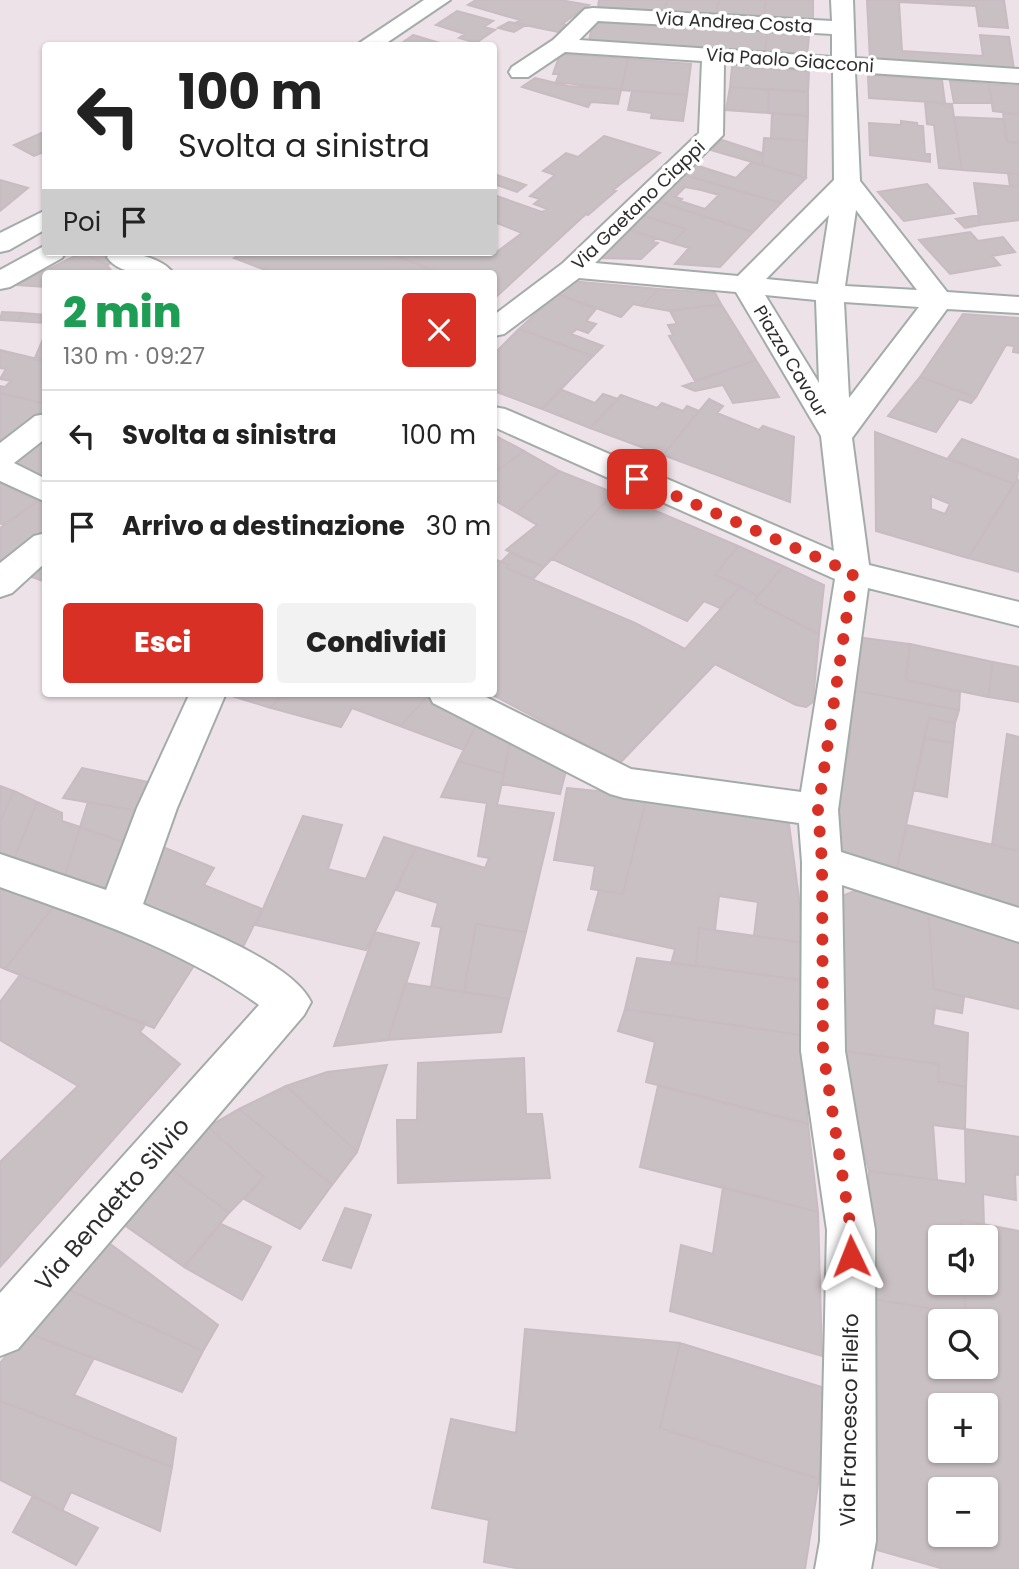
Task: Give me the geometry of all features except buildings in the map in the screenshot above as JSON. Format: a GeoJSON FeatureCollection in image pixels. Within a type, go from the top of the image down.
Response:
{"type":"FeatureCollection","features":[{"type":"Feature","properties":{"kind":"street"},"geometry":{"type":"LineString","coordinates":[[372,42],[439,0]]}},
{"type":"Feature","properties":{"kind":"street"},"geometry":{"type":"LineString","coordinates":[[842,0],[847,181],[939,300],[1019,305]]}},
{"type":"Feature","properties":{"kind":"street","name":"Via Andrea Costa"},"geometry":{"type":"LineString","coordinates":[[520,72],[561,45],[593,14],[843,28]]}},
{"type":"Feature","properties":{"kind":"street","name":"Via Paolo Giacconi"},"geometry":{"type":"LineString","coordinates":[[561,45],[1019,76]]}},
{"type":"Feature","properties":{"kind":"street","name":"Via Gaetano Ciappi"},"geometry":{"type":"LineString","coordinates":[[497,322],[573,269],[711,135],[713,55]]}},
{"type":"Feature","properties":{"kind":"street","name":"Piazza Cavour"},"geometry":{"type":"LineString","coordinates":[[745,285],[847,181]]}},
{"type":"Feature","properties":{"kind":"street","name":"Piazza Cavour"},"geometry":{"type":"LineString","coordinates":[[836,437],[831,293],[847,181]]}},
{"type":"Feature","properties":{"kind":"street"},"geometry":{"type":"LineString","coordinates":[[0,244],[42,220]]}},
{"type":"Feature","properties":{"kind":"street"},"geometry":{"type":"LineString","coordinates":[[0,281],[46,256]]}},
{"type":"Feature","properties":{"kind":"street"},"geometry":{"type":"LineString","coordinates":[[120,257],[152,270]]}},
{"type":"Feature","properties":{"kind":"street"},"geometry":{"type":"LineString","coordinates":[[573,269],[745,285]]}},
{"type":"Feature","properties":{"kind":"street","name":"Piazza Cavour"},"geometry":{"type":"LineString","coordinates":[[745,285],[939,300]]}},
{"type":"Feature","properties":{"kind":"street","name":"Piazza Cavour"},"geometry":{"type":"LineString","coordinates":[[745,285],[836,437]]}},
{"type":"Feature","properties":{"kind":"street","name":"Piazza Cavour"},"geometry":{"type":"LineString","coordinates":[[836,437],[939,300]]}},
{"type":"Feature","properties":{"kind":"street"},"geometry":{"type":"LineString","coordinates":[[497,417],[853,573],[1019,614]]}},
{"type":"Feature","properties":{"kind":"street"},"geometry":{"type":"LineString","coordinates":[[0,458],[42,426]]}},
{"type":"Feature","properties":{"kind":"street","name":"Via Francesco Filelfo"},"geometry":{"type":"LineString","coordinates":[[836,437],[853,573],[818,810],[822,862],[823,1051],[851,1230],[848,1541],[844,1569]]}},
{"type":"Feature","properties":{"kind":"street"},"geometry":{"type":"LineString","coordinates":[[0,468],[42,490]]}},
{"type":"Feature","properties":{"kind":"street"},"geometry":{"type":"LineString","coordinates":[[0,585],[9,573],[42,547]]}},
{"type":"Feature","properties":{"kind":"street"},"geometry":{"type":"LineString","coordinates":[[0,870],[119,912],[157,808],[206,697]]}},
{"type":"Feature","properties":{"kind":"street"},"geometry":{"type":"LineString","coordinates":[[454,697],[624,783],[818,810]]}},
{"type":"Feature","properties":{"kind":"street"},"geometry":{"type":"LineString","coordinates":[[822,862],[1019,925]]}},
{"type":"Feature","properties":{"kind":"street","name":"Via Bendetto Silvio"},"geometry":{"type":"LineString","coordinates":[[0,1331],[289,1002],[237,967],[119,912]]}},
{"type":"Feature","properties":{"kind":"route"},"geometry":{"type":"LineString","coordinates":[[637,479],[853,573],[818,810],[822,862],[823,1051],[851,1230],[851,1256]]}}]}
